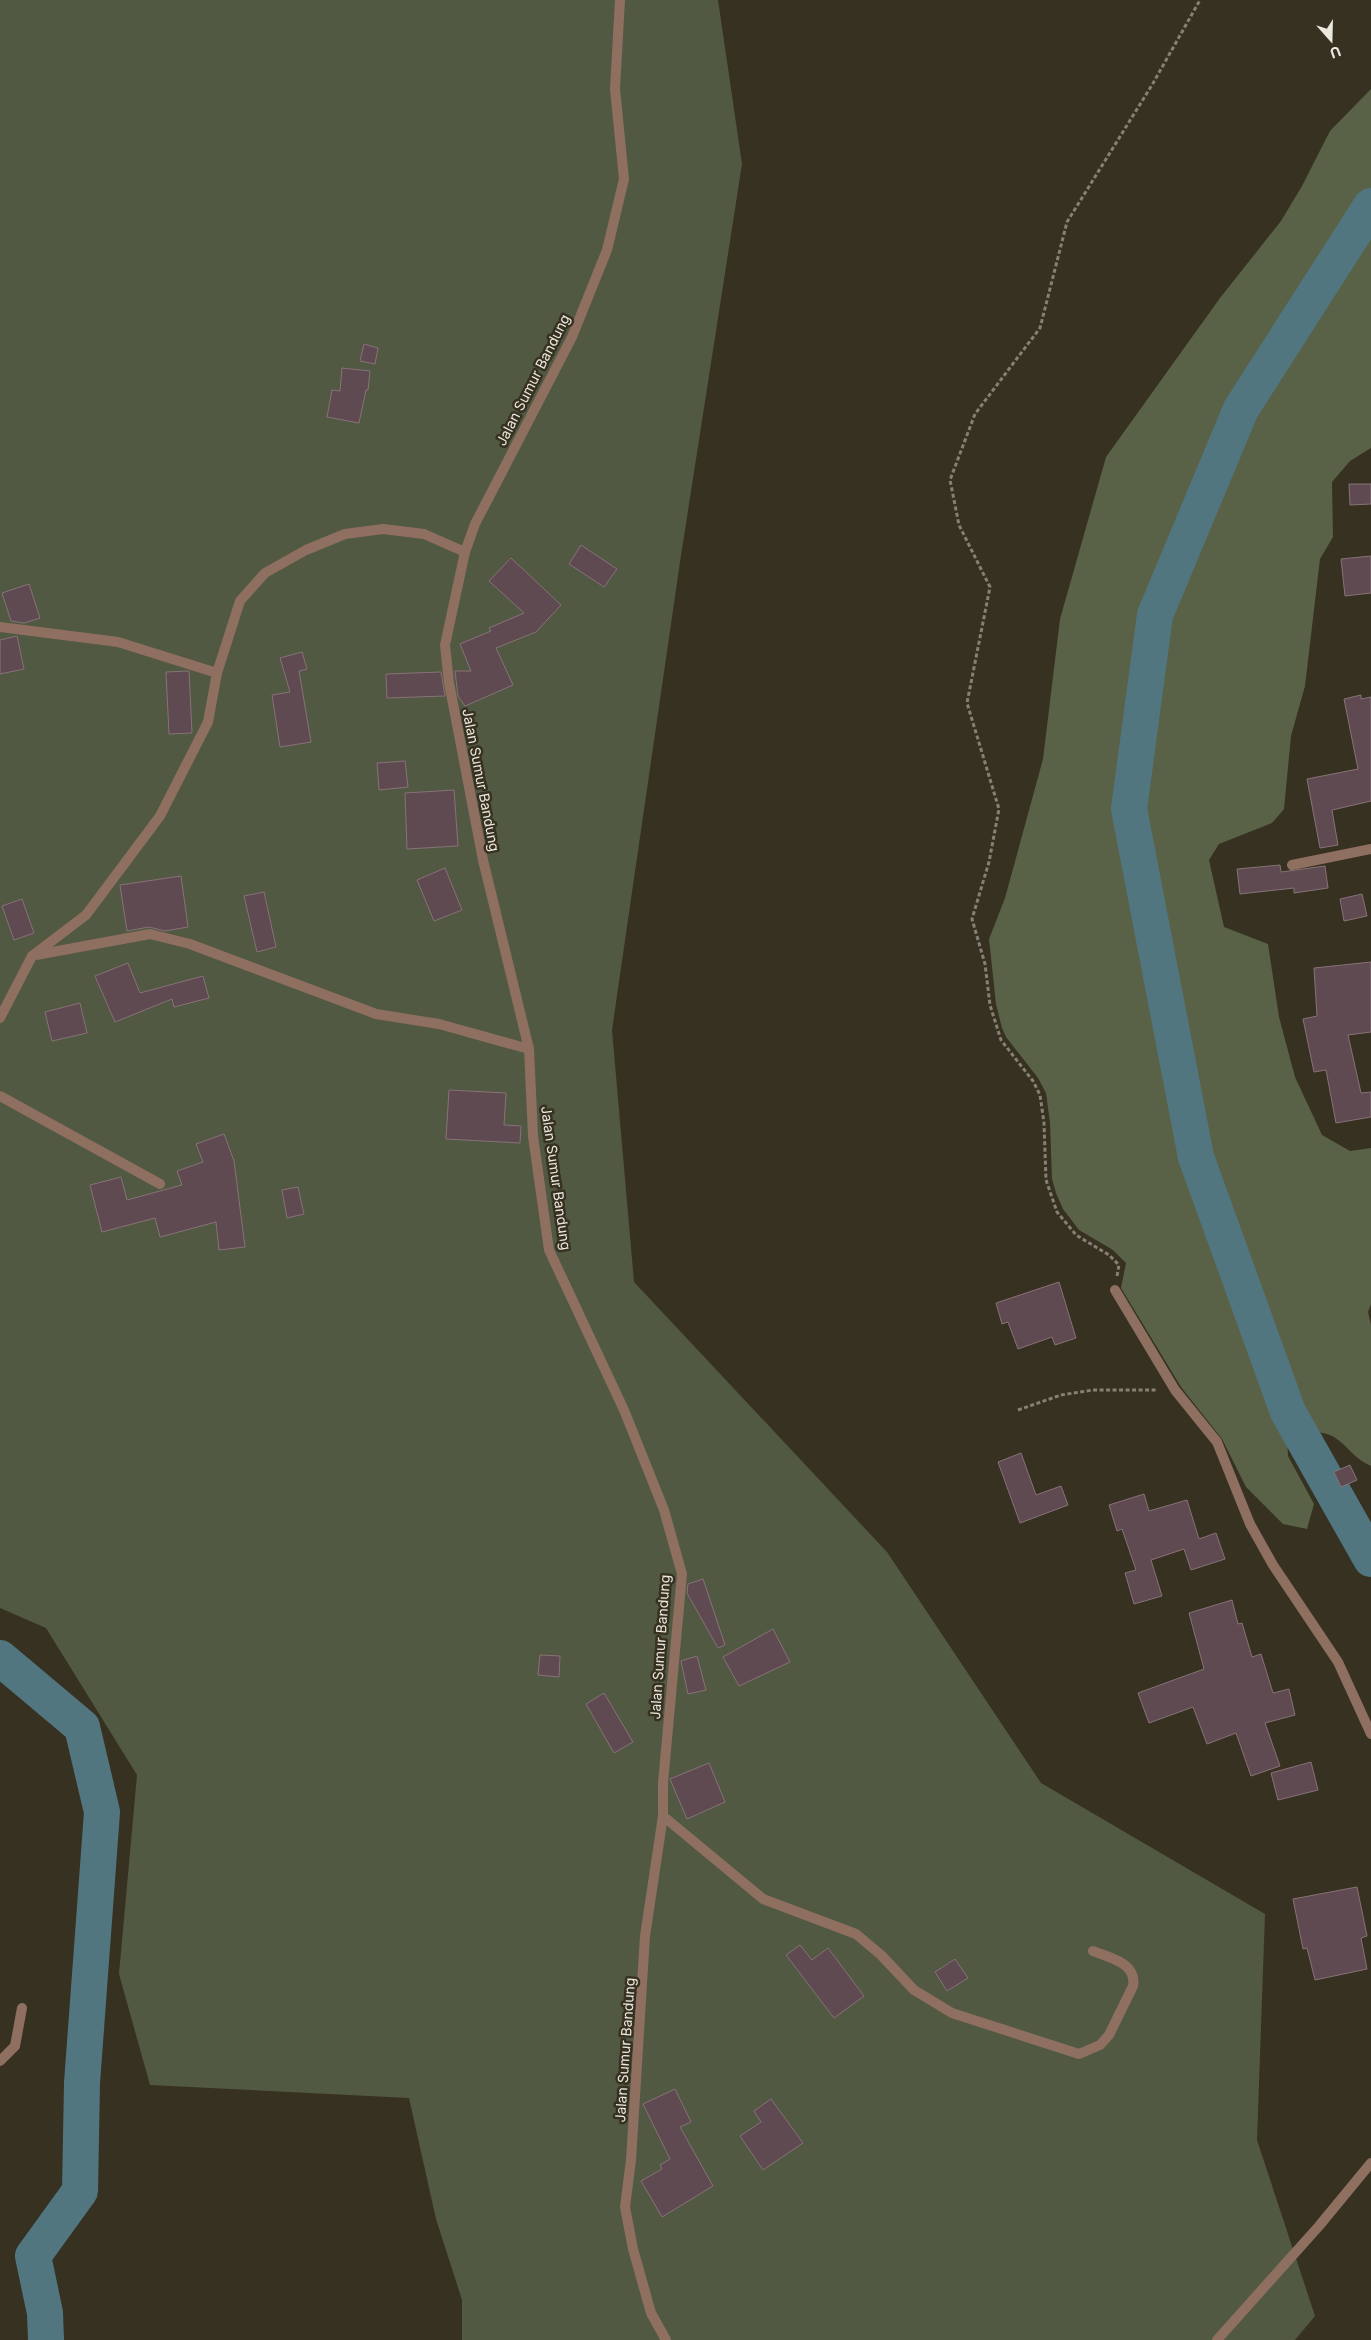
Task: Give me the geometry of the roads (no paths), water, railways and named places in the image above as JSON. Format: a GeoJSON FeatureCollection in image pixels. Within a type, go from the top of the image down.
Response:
{"type":"FeatureCollection","features":[{"type":"Feature","properties":{"kind":"street","name":"Jalan Sumur Bandung"},"geometry":{"type":"LineString","coordinates":[[620,0],[615,89],[624,179],[607,250],[572,337],[475,524],[465,552],[445,645],[449,683],[483,860],[529,1049],[534,1136],[549,1250],[624,1410],[664,1510],[682,1574],[663,1783],[663,1816],[645,1936],[634,2120],[625,2208],[633,2249],[651,2313],[666,2340]]}},
{"type":"Feature","properties":{"kind":"street"},"geometry":{"type":"LineString","coordinates":[[0,1018],[32,956],[86,915],[160,816],[208,722],[217,673],[240,601],[265,573],[306,550],[345,534],[383,529],[424,534],[465,552]]}},
{"type":"Feature","properties":{"kind":"street"},"geometry":{"type":"LineString","coordinates":[[0,626],[118,642],[217,673]]}},
{"type":"Feature","properties":{"kind":"street"},"geometry":{"type":"LineString","coordinates":[[1292,865],[1371,849]]}},
{"type":"Feature","properties":{"kind":"street"},"geometry":{"type":"LineString","coordinates":[[32,956],[150,934],[190,944],[376,1014],[439,1024],[529,1049]]}},
{"type":"Feature","properties":{"kind":"street"},"geometry":{"type":"LineString","coordinates":[[0,1096],[160,1184]]}},
{"type":"Feature","properties":{"kind":"street"},"geometry":{"type":"LineString","coordinates":[[1115,1290],[1176,1390],[1217,1442],[1250,1524],[1272,1565],[1338,1662],[1371,1734]]}},
{"type":"Feature","properties":{"kind":"street"},"geometry":{"type":"LineString","coordinates":[[663,1816],[763,1899],[856,1934],[881,1955],[914,1990],[952,2013],[1079,2054],[1100,2045],[1108,2035],[1133,1986],[1134,1979],[1128,1966],[1093,1951]]}},
{"type":"Feature","properties":{"kind":"street"},"geometry":{"type":"LineString","coordinates":[[0,2061],[15,2046],[22,2008]]}},
{"type":"Feature","properties":{"kind":"street"},"geometry":{"type":"LineString","coordinates":[[1217,2340],[1319,2226],[1371,2163]]}},
{"type":"Feature","properties":{"kind":"waterway"},"geometry":{"type":"LineString","coordinates":[[1371,206],[1241,409],[1155,615],[1129,809],[1196,1157],[1288,1412],[1371,1559]]}},
{"type":"Feature","properties":{"kind":"waterway"},"geometry":{"type":"LineString","coordinates":[[0,1658],[82,1727],[102,1812],[82,2083],[80,2191],[33,2256],[45,2313],[46,2340]]}}]}
